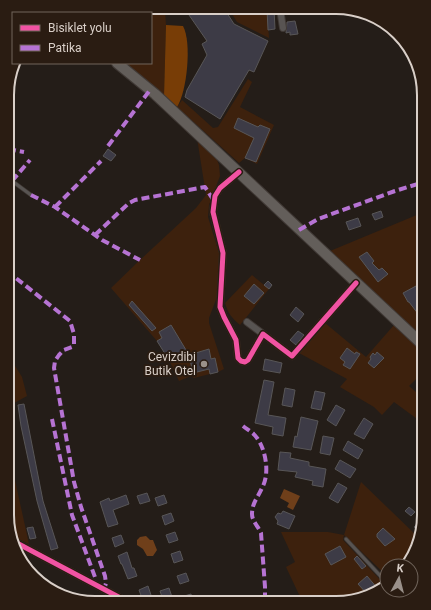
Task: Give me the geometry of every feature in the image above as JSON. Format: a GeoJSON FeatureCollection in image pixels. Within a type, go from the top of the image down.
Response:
{"type":"FeatureCollection","features":[{"type":"Feature","properties":{"kind":"main road"},"geometry":{"type":"LineString","coordinates":[[118,64],[155,94],[417,340]]}},
{"type":"Feature","properties":{"kind":"street"},"geometry":{"type":"LineString","coordinates":[[281,14],[283,28]]}},
{"type":"Feature","properties":{"kind":"street"},"geometry":{"type":"LineString","coordinates":[[239,172],[220,188],[215,196],[213,207],[213,218],[223,253],[220,308],[236,340],[238,358],[241,361],[245,362],[248,360],[263,334]]}},
{"type":"Feature","properties":{"kind":"street"},"geometry":{"type":"LineString","coordinates":[[247,322],[292,356],[356,283]]}},
{"type":"Feature","properties":{"kind":"street"},"geometry":{"type":"LineString","coordinates":[[19,544],[117,596]]}},
{"type":"Feature","properties":{"kind":"lane"},"geometry":{"type":"LineString","coordinates":[[14,182],[31,195]]}},
{"type":"Feature","properties":{"kind":"lane"},"geometry":{"type":"LineString","coordinates":[[346,539],[379,574]]}},
{"type":"Feature","properties":{"kind":"shaded area"},"geometry":{"type":"Polygon","coordinates":[[[152,14],[165,14],[164,96],[128,66],[128,64],[152,64],[152,14]]]}},
{"type":"Feature","properties":{"kind":"shaded area"},"geometry":{"type":"Polygon","coordinates":[[[232,14],[267,14],[269,38],[237,22],[232,14]]]}},
{"type":"Feature","properties":{"kind":"shaded area"},"geometry":{"type":"Polygon","coordinates":[[[166,25],[183,26],[186,33],[188,55],[186,79],[177,107],[164,96],[166,25]]]}},
{"type":"Feature","properties":{"kind":"shaded area"},"geometry":{"type":"Polygon","coordinates":[[[248,79],[252,82],[240,107],[274,125],[257,164],[245,158],[239,163],[177,107],[182,100],[213,128],[218,127],[248,79]]]}},
{"type":"Feature","properties":{"kind":"shaded area"},"geometry":{"type":"Polygon","coordinates":[[[197,138],[216,157],[219,165],[220,176],[209,205],[208,217],[220,256],[217,297],[209,318],[209,323],[224,369],[218,372],[215,358],[211,359],[209,349],[189,355],[193,373],[209,369],[210,374],[194,378],[191,376],[179,381],[169,360],[186,350],[171,325],[159,332],[162,338],[157,341],[111,288],[196,208],[206,195],[197,138]]]}},
{"type":"Feature","properties":{"kind":"shaded area"},"geometry":{"type":"Polygon","coordinates":[[[417,215],[417,329],[413,331],[330,251],[417,215]]]}},
{"type":"Feature","properties":{"kind":"shaded area"},"geometry":{"type":"Polygon","coordinates":[[[252,275],[269,289],[240,325],[231,316],[225,303],[252,275]]]}},
{"type":"Feature","properties":{"kind":"shaded area"},"geometry":{"type":"Polygon","coordinates":[[[325,323],[366,357],[394,325],[417,346],[417,378],[409,386],[417,393],[417,419],[394,402],[382,415],[374,407],[340,387],[347,379],[299,353],[325,323]]]}},
{"type":"Feature","properties":{"kind":"shaded area"},"geometry":{"type":"Polygon","coordinates":[[[14,364],[22,377],[27,396],[14,403],[14,364]]]}},
{"type":"Feature","properties":{"kind":"shaded area"},"geometry":{"type":"Polygon","coordinates":[[[14,476],[29,544],[18,539],[14,515],[14,476]]]}},
{"type":"Feature","properties":{"kind":"shaded area"},"geometry":{"type":"Polygon","coordinates":[[[361,482],[414,534],[409,551],[404,558],[379,558],[379,568],[344,535],[361,482]]]}},
{"type":"Feature","properties":{"kind":"shaded area"},"geometry":{"type":"Polygon","coordinates":[[[284,489],[300,496],[293,510],[287,507],[289,503],[280,498],[284,489]]]}},
{"type":"Feature","properties":{"kind":"shaded area"},"geometry":{"type":"Polygon","coordinates":[[[281,532],[328,532],[344,535],[343,540],[379,579],[379,583],[362,592],[347,595],[300,596],[286,567],[295,562],[281,532]]]}},
{"type":"Feature","properties":{"kind":"shaded area"},"geometry":{"type":"Polygon","coordinates":[[[146,536],[150,540],[153,540],[157,550],[153,556],[147,556],[143,549],[137,545],[137,540],[140,537],[146,536]]]}},
{"type":"Feature","properties":{"kind":"building"},"geometry":{"type":"Polygon","coordinates":[[[228,14],[234,24],[268,41],[254,72],[249,70],[220,119],[185,97],[187,90],[207,55],[202,44],[207,41],[189,15],[228,14]]]}},
{"type":"Feature","properties":{"kind":"building"},"geometry":{"type":"Polygon","coordinates":[[[267,14],[274,14],[275,29],[268,30],[267,14]]]}},
{"type":"Feature","properties":{"kind":"building"},"geometry":{"type":"Polygon","coordinates":[[[295,21],[298,34],[290,35],[290,32],[286,33],[287,22],[295,21]]]}},
{"type":"Feature","properties":{"kind":"building"},"geometry":{"type":"Polygon","coordinates":[[[238,118],[258,127],[260,125],[270,129],[256,162],[245,158],[254,138],[234,128],[238,118]]]}},
{"type":"Feature","properties":{"kind":"building"},"geometry":{"type":"Polygon","coordinates":[[[108,149],[116,155],[111,161],[103,156],[108,149]]]}},
{"type":"Feature","properties":{"kind":"building"},"geometry":{"type":"Polygon","coordinates":[[[381,211],[383,217],[375,220],[372,214],[381,211]]]}},
{"type":"Feature","properties":{"kind":"building"},"geometry":{"type":"Polygon","coordinates":[[[358,218],[361,226],[349,230],[346,222],[358,218]]]}},
{"type":"Feature","properties":{"kind":"building"},"geometry":{"type":"Polygon","coordinates":[[[367,252],[374,261],[372,263],[379,270],[382,268],[388,274],[378,282],[359,257],[367,252]]]}},
{"type":"Feature","properties":{"kind":"building"},"geometry":{"type":"Polygon","coordinates":[[[268,281],[272,285],[269,289],[264,285],[268,281]]]}},
{"type":"Feature","properties":{"kind":"building"},"geometry":{"type":"Polygon","coordinates":[[[254,284],[264,293],[254,304],[244,296],[254,284]]]}},
{"type":"Feature","properties":{"kind":"building"},"geometry":{"type":"Polygon","coordinates":[[[416,286],[417,312],[408,302],[403,293],[416,286]]]}},
{"type":"Feature","properties":{"kind":"building"},"geometry":{"type":"Polygon","coordinates":[[[132,301],[156,328],[152,331],[129,305],[132,301]]]}},
{"type":"Feature","properties":{"kind":"building"},"geometry":{"type":"Polygon","coordinates":[[[296,307],[304,314],[298,322],[290,315],[296,307]]]}},
{"type":"Feature","properties":{"kind":"building"},"geometry":{"type":"Polygon","coordinates":[[[171,325],[186,350],[169,360],[157,341],[162,338],[159,332],[171,325]]]}},
{"type":"Feature","properties":{"kind":"building"},"geometry":{"type":"Polygon","coordinates":[[[298,331],[304,335],[296,345],[290,340],[298,331]]]}},
{"type":"Feature","properties":{"kind":"building"},"geometry":{"type":"Polygon","coordinates":[[[347,348],[355,354],[356,352],[360,354],[350,369],[343,365],[345,362],[340,358],[347,348]]]}},
{"type":"Feature","properties":{"kind":"building","name":"Cevizdibi Butik Otel"},"geometry":{"type":"Polygon","coordinates":[[[209,349],[211,359],[215,358],[218,372],[210,374],[209,369],[193,373],[189,355],[209,349]]]}},
{"type":"Feature","properties":{"kind":"building"},"geometry":{"type":"Polygon","coordinates":[[[377,352],[384,358],[374,368],[368,363],[373,353],[375,355],[377,352]]]}},
{"type":"Feature","properties":{"kind":"building"},"geometry":{"type":"Polygon","coordinates":[[[265,359],[282,363],[280,373],[263,370],[265,359]]]}},
{"type":"Feature","properties":{"kind":"building"},"geometry":{"type":"Polygon","coordinates":[[[264,380],[274,382],[268,415],[286,418],[283,436],[272,434],[273,427],[255,423],[264,380]]]}},
{"type":"Feature","properties":{"kind":"building"},"geometry":{"type":"Polygon","coordinates":[[[285,388],[295,390],[292,407],[282,405],[285,388]]]}},
{"type":"Feature","properties":{"kind":"building"},"geometry":{"type":"Polygon","coordinates":[[[315,391],[325,393],[321,410],[311,408],[315,391]]]}},
{"type":"Feature","properties":{"kind":"building"},"geometry":{"type":"Polygon","coordinates":[[[24,404],[43,501],[58,548],[51,550],[37,501],[21,426],[18,405],[24,404]]]}},
{"type":"Feature","properties":{"kind":"building"},"geometry":{"type":"Polygon","coordinates":[[[336,405],[345,410],[336,426],[327,420],[336,405]]]}},
{"type":"Feature","properties":{"kind":"building"},"geometry":{"type":"Polygon","coordinates":[[[301,417],[318,421],[311,450],[293,447],[295,436],[297,437],[301,417]]]}},
{"type":"Feature","properties":{"kind":"building"},"geometry":{"type":"Polygon","coordinates":[[[364,418],[373,424],[364,439],[354,434],[364,418]]]}},
{"type":"Feature","properties":{"kind":"building"},"geometry":{"type":"Polygon","coordinates":[[[323,436],[334,438],[330,455],[320,453],[323,436]]]}},
{"type":"Feature","properties":{"kind":"building"},"geometry":{"type":"Polygon","coordinates":[[[348,441],[363,450],[358,459],[343,450],[348,441]]]}},
{"type":"Feature","properties":{"kind":"building"},"geometry":{"type":"Polygon","coordinates":[[[280,452],[291,453],[290,458],[309,462],[309,466],[326,469],[323,487],[312,485],[313,481],[295,477],[297,472],[278,470],[280,452]]]}},
{"type":"Feature","properties":{"kind":"building"},"geometry":{"type":"Polygon","coordinates":[[[340,460],[356,469],[350,478],[335,469],[340,460]]]}},
{"type":"Feature","properties":{"kind":"building"},"geometry":{"type":"Polygon","coordinates":[[[338,483],[347,488],[338,503],[329,498],[338,483]]]}},
{"type":"Feature","properties":{"kind":"building"},"geometry":{"type":"Polygon","coordinates":[[[147,493],[150,501],[140,504],[137,496],[147,493]]]}},
{"type":"Feature","properties":{"kind":"building"},"geometry":{"type":"Polygon","coordinates":[[[126,495],[129,504],[113,510],[118,524],[108,527],[100,502],[109,498],[110,501],[126,495]]]}},
{"type":"Feature","properties":{"kind":"building"},"geometry":{"type":"Polygon","coordinates":[[[164,495],[167,503],[158,506],[155,498],[164,495]]]}},
{"type":"Feature","properties":{"kind":"building"},"geometry":{"type":"Polygon","coordinates":[[[409,507],[415,512],[411,516],[405,511],[409,507]]]}},
{"type":"Feature","properties":{"kind":"building"},"geometry":{"type":"Polygon","coordinates":[[[283,511],[295,516],[289,529],[277,524],[278,521],[275,517],[278,513],[281,514],[283,511]]]}},
{"type":"Feature","properties":{"kind":"building"},"geometry":{"type":"Polygon","coordinates":[[[171,513],[174,521],[165,525],[162,516],[171,513]]]}},
{"type":"Feature","properties":{"kind":"building"},"geometry":{"type":"Polygon","coordinates":[[[33,527],[36,538],[30,539],[27,528],[33,527]]]}},
{"type":"Feature","properties":{"kind":"building"},"geometry":{"type":"Polygon","coordinates":[[[383,528],[395,539],[385,546],[377,537],[377,534],[383,528]]]}},
{"type":"Feature","properties":{"kind":"building"},"geometry":{"type":"Polygon","coordinates":[[[175,532],[178,540],[169,543],[166,535],[175,532]]]}},
{"type":"Feature","properties":{"kind":"building"},"geometry":{"type":"Polygon","coordinates":[[[121,535],[124,543],[115,547],[112,538],[121,535]]]}},
{"type":"Feature","properties":{"kind":"building"},"geometry":{"type":"Polygon","coordinates":[[[340,546],[346,557],[331,565],[325,554],[340,546]]]}},
{"type":"Feature","properties":{"kind":"building"},"geometry":{"type":"Polygon","coordinates":[[[180,551],[183,560],[174,563],[171,554],[180,551]]]}},
{"type":"Feature","properties":{"kind":"building"},"geometry":{"type":"Polygon","coordinates":[[[127,552],[132,568],[134,568],[137,576],[128,579],[118,556],[127,552]]]}},
{"type":"Feature","properties":{"kind":"building"},"geometry":{"type":"Polygon","coordinates":[[[357,556],[366,566],[362,569],[354,559],[357,556]]]}},
{"type":"Feature","properties":{"kind":"building"},"geometry":{"type":"Polygon","coordinates":[[[186,573],[189,581],[180,584],[177,576],[186,573]]]}},
{"type":"Feature","properties":{"kind":"building"},"geometry":{"type":"Polygon","coordinates":[[[367,576],[375,586],[364,591],[358,584],[367,576]]]}},
{"type":"Feature","properties":{"kind":"building"},"geometry":{"type":"Polygon","coordinates":[[[148,586],[151,595],[141,596],[139,590],[148,586]]]}},
{"type":"Feature","properties":{"kind":"building"},"geometry":{"type":"Polygon","coordinates":[[[169,588],[172,596],[162,596],[160,591],[169,588]]]}},
{"type":"Feature","properties":{"kind":"marked path"},"geometry":{"type":"LineString","coordinates":[[108,146],[150,90]]}},
{"type":"Feature","properties":{"kind":"marked path"},"geometry":{"type":"LineString","coordinates":[[14,150],[24,152]]}},
{"type":"Feature","properties":{"kind":"marked path"},"geometry":{"type":"LineString","coordinates":[[14,179],[30,160]]}},
{"type":"Feature","properties":{"kind":"marked path"},"geometry":{"type":"LineString","coordinates":[[55,207],[101,161]]}},
{"type":"Feature","properties":{"kind":"marked path"},"geometry":{"type":"LineString","coordinates":[[299,230],[318,219],[417,184]]}},
{"type":"Feature","properties":{"kind":"marked path"},"geometry":{"type":"LineString","coordinates":[[95,235],[129,203],[135,200],[205,187],[214,201]]}},
{"type":"Feature","properties":{"kind":"marked path"},"geometry":{"type":"LineString","coordinates":[[31,195],[55,207],[102,240],[140,260]]}},
{"type":"Feature","properties":{"kind":"marked path"},"geometry":{"type":"LineString","coordinates":[[14,277],[70,321],[74,334],[74,344],[72,347],[64,350],[59,355],[55,361],[54,368],[74,482],[105,576],[106,583],[104,590]]}},
{"type":"Feature","properties":{"kind":"marked path"},"geometry":{"type":"LineString","coordinates":[[52,419],[72,515],[95,577],[94,585]]}},
{"type":"Feature","properties":{"kind":"marked path"},"geometry":{"type":"LineString","coordinates":[[243,426],[257,438],[263,449],[266,462],[266,476],[252,510],[252,517],[261,533],[265,596]]}},
{"type":"Feature","properties":{"kind":"cycle path"},"geometry":{"type":"LineString","coordinates":[[239,172],[220,188],[215,196],[213,212],[223,253],[220,307],[236,340],[238,358],[241,361],[245,362],[248,360],[263,334],[292,356],[356,283]]}},
{"type":"Feature","properties":{"kind":"cycle path"},"geometry":{"type":"LineString","coordinates":[[19,544],[117,596]]}},
{"type":"Feature","properties":{"kind":"place","name":"Cevizdibi Butik Otel"},"geometry":{"type":"Point","coordinates":[204,364]}}]}
